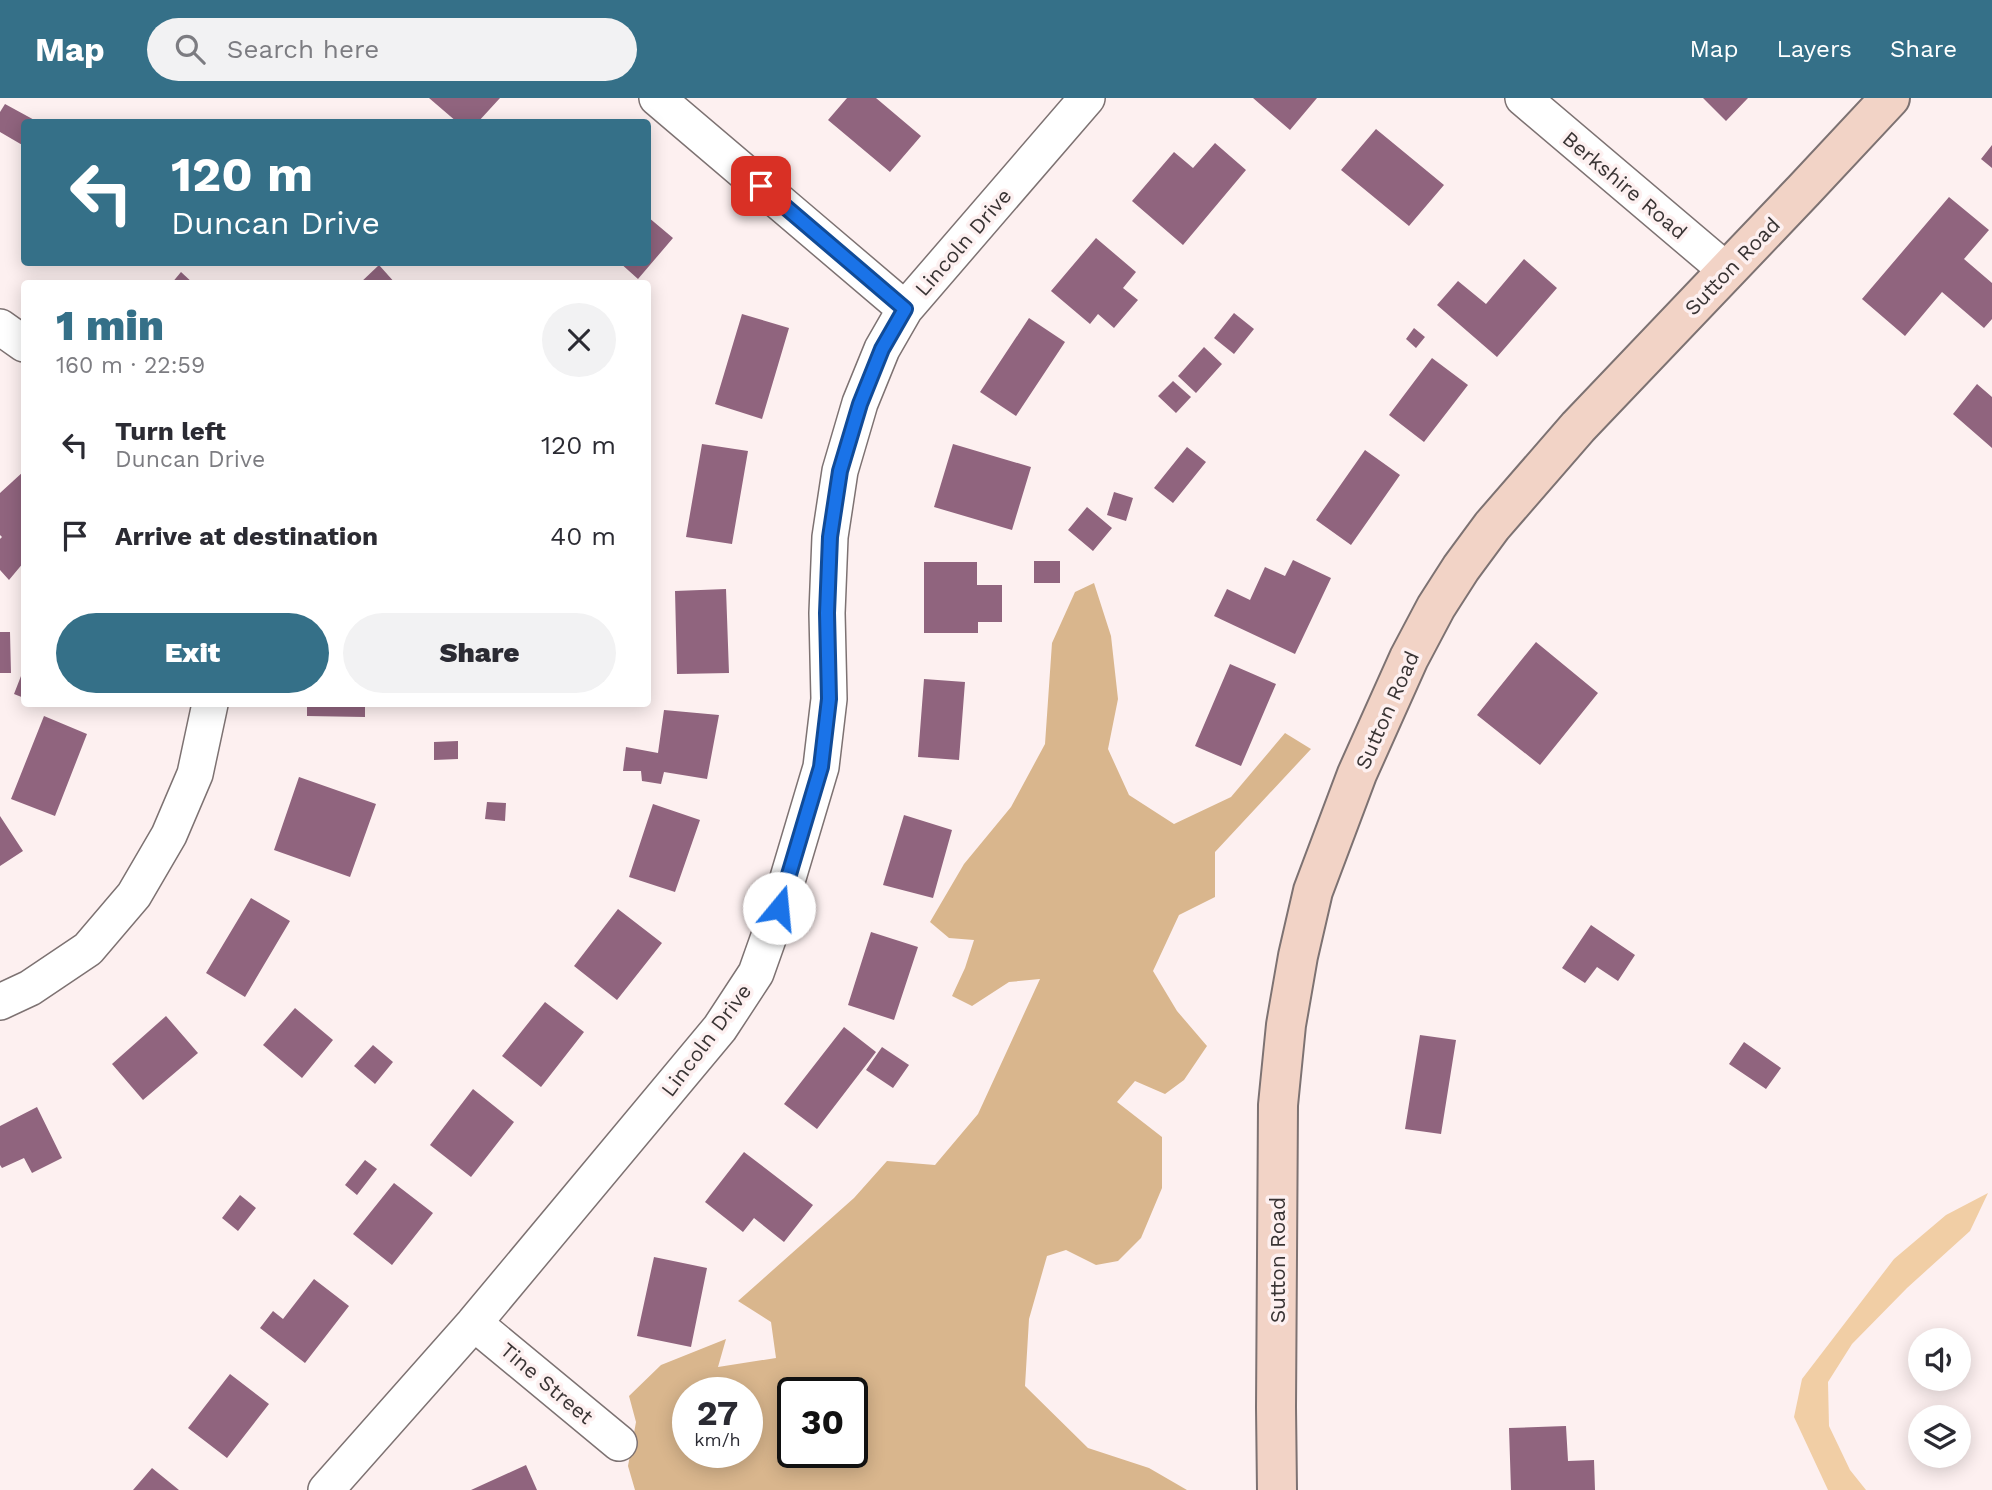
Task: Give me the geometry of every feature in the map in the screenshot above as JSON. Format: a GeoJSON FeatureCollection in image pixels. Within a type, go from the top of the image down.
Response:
{"type":"FeatureCollection","features":[{"type":"Feature","properties":{"kind":"street"},"geometry":{"type":"LineString","coordinates":[[657,98],[905,309]]}},
{"type":"Feature","properties":{"kind":"street","name":"Lincoln Drive"},"geometry":{"type":"LineString","coordinates":[[326,1490],[474,1323],[720,1028],[756,972],[779,908],[821,767],[829,699],[827,613],[830,537],[840,471],[860,404],[877,360],[905,309],[1087,98]]}},
{"type":"Feature","properties":{"kind":"street","name":"Berkshire Road"},"geometry":{"type":"LineString","coordinates":[[1523,98],[1727,271]]}},
{"type":"Feature","properties":{"kind":"street","name":"Sutton Road"},"geometry":{"type":"LineString","coordinates":[[1277,1490],[1278,1105],[1286,1025],[1313,891],[1357,774],[1409,658],[1436,607],[1492,526],[1578,427],[1889,98]]}},
{"type":"Feature","properties":{"kind":"street"},"geometry":{"type":"LineString","coordinates":[[0,327],[21,342]]}},
{"type":"Feature","properties":{"kind":"street"},"geometry":{"type":"LineString","coordinates":[[0,1002],[30,988],[88,949],[134,895],[169,835],[195,774],[209,707]]}},
{"type":"Feature","properties":{"kind":"street","name":"Tine Street"},"geometry":{"type":"LineString","coordinates":[[474,1323],[620,1443]]}},
{"type":"Feature","properties":{"kind":"shaded area"},"geometry":{"type":"Polygon","coordinates":[[[1094,583],[1111,636],[1118,699],[1108,749],[1129,795],[1174,824],[1231,797],[1285,733],[1311,749],[1215,852],[1215,897],[1179,915],[1153,971],[1177,1011],[1207,1046],[1184,1080],[1165,1094],[1135,1081],[1117,1102],[1162,1137],[1162,1188],[1141,1238],[1118,1261],[1096,1265],[1066,1250],[1047,1256],[1029,1319],[1025,1386],[1088,1448],[1149,1468],[1187,1490],[635,1490],[628,1466],[636,1422],[629,1396],[661,1365],[726,1339],[718,1367],[776,1358],[771,1322],[738,1301],[854,1198],[887,1161],[935,1165],[978,1114],[1040,979],[1009,982],[972,1006],[952,996],[974,940],[949,938],[930,922],[964,864],[1011,807],[1045,744],[1052,643],[1075,592],[1094,583]]]}},
{"type":"Feature","properties":{"kind":"shaded area"},"geometry":{"type":"Polygon","coordinates":[[[1988,1193],[1970,1231],[1907,1288],[1852,1344],[1828,1382],[1829,1426],[1850,1470],[1866,1490],[1828,1490],[1794,1417],[1802,1379],[1894,1259],[1946,1215],[1988,1193]]]}},
{"type":"Feature","properties":{"kind":"building"},"geometry":{"type":"Polygon","coordinates":[[[429,98],[500,98],[481,119],[454,119],[429,98]]]}},
{"type":"Feature","properties":{"kind":"building"},"geometry":{"type":"Polygon","coordinates":[[[847,98],[876,98],[921,136],[890,172],[828,120],[847,98]]]}},
{"type":"Feature","properties":{"kind":"building"},"geometry":{"type":"Polygon","coordinates":[[[1253,98],[1317,98],[1290,130],[1253,98]]]}},
{"type":"Feature","properties":{"kind":"building"},"geometry":{"type":"Polygon","coordinates":[[[1703,98],[1748,98],[1726,121],[1703,98]]]}},
{"type":"Feature","properties":{"kind":"building"},"geometry":{"type":"Polygon","coordinates":[[[5,104],[32,119],[21,119],[21,144],[0,132],[0,112],[5,104]]]}},
{"type":"Feature","properties":{"kind":"building"},"geometry":{"type":"Polygon","coordinates":[[[1376,129],[1444,185],[1409,226],[1341,170],[1376,129]]]}},
{"type":"Feature","properties":{"kind":"building"},"geometry":{"type":"Polygon","coordinates":[[[1215,143],[1246,170],[1183,245],[1132,201],[1174,152],[1193,168],[1215,143]]]}},
{"type":"Feature","properties":{"kind":"building"},"geometry":{"type":"Polygon","coordinates":[[[1992,145],[1992,168],[1981,159],[1992,145]]]}},
{"type":"Feature","properties":{"kind":"building"},"geometry":{"type":"Polygon","coordinates":[[[1949,197],[1989,230],[1964,259],[1992,283],[1992,319],[1984,328],[1942,292],[1905,336],[1862,299],[1949,197]]]}},
{"type":"Feature","properties":{"kind":"building"},"geometry":{"type":"Polygon","coordinates":[[[651,220],[673,238],[651,264],[651,220]]]}},
{"type":"Feature","properties":{"kind":"building"},"geometry":{"type":"Polygon","coordinates":[[[1096,238],[1136,272],[1123,288],[1138,300],[1114,328],[1098,314],[1090,324],[1051,291],[1096,238]]]}},
{"type":"Feature","properties":{"kind":"building"},"geometry":{"type":"Polygon","coordinates":[[[1524,259],[1557,288],[1497,357],[1437,305],[1458,281],[1486,304],[1524,259]]]}},
{"type":"Feature","properties":{"kind":"building"},"geometry":{"type":"Polygon","coordinates":[[[380,266],[392,280],[363,280],[380,266]]]}},
{"type":"Feature","properties":{"kind":"building"},"geometry":{"type":"Polygon","coordinates":[[[623,266],[649,266],[638,279],[623,266]]]}},
{"type":"Feature","properties":{"kind":"building"},"geometry":{"type":"Polygon","coordinates":[[[181,272],[190,280],[174,280],[181,272]]]}},
{"type":"Feature","properties":{"kind":"building"},"geometry":{"type":"Polygon","coordinates":[[[1234,313],[1254,329],[1234,354],[1214,338],[1234,313]]]}},
{"type":"Feature","properties":{"kind":"building"},"geometry":{"type":"Polygon","coordinates":[[[742,314],[789,328],[762,419],[715,404],[742,314]]]}},
{"type":"Feature","properties":{"kind":"building"},"geometry":{"type":"Polygon","coordinates":[[[1029,318],[1065,342],[1016,416],[980,392],[1029,318]]]}},
{"type":"Feature","properties":{"kind":"building"},"geometry":{"type":"Polygon","coordinates":[[[1414,328],[1425,337],[1416,348],[1406,339],[1414,328]]]}},
{"type":"Feature","properties":{"kind":"building"},"geometry":{"type":"Polygon","coordinates":[[[1204,347],[1222,364],[1196,393],[1178,376],[1204,347]]]}},
{"type":"Feature","properties":{"kind":"building"},"geometry":{"type":"Polygon","coordinates":[[[1432,358],[1468,385],[1424,442],[1389,415],[1432,358]]]}},
{"type":"Feature","properties":{"kind":"building"},"geometry":{"type":"Polygon","coordinates":[[[1173,381],[1191,397],[1176,413],[1158,396],[1173,381]]]}},
{"type":"Feature","properties":{"kind":"building"},"geometry":{"type":"Polygon","coordinates":[[[1977,384],[1992,397],[1992,448],[1953,414],[1977,384]]]}},
{"type":"Feature","properties":{"kind":"building"},"geometry":{"type":"Polygon","coordinates":[[[702,444],[748,451],[732,544],[686,537],[702,444]]]}},
{"type":"Feature","properties":{"kind":"building"},"geometry":{"type":"Polygon","coordinates":[[[953,444],[1031,467],[1012,530],[934,507],[953,444]]]}},
{"type":"Feature","properties":{"kind":"building"},"geometry":{"type":"Polygon","coordinates":[[[1187,447],[1206,462],[1173,503],[1154,488],[1187,447]]]}},
{"type":"Feature","properties":{"kind":"building"},"geometry":{"type":"Polygon","coordinates":[[[1365,450],[1400,475],[1351,545],[1316,520],[1365,450]]]}},
{"type":"Feature","properties":{"kind":"building"},"geometry":{"type":"Polygon","coordinates":[[[21,474],[21,566],[9,580],[0,570],[0,493],[21,474]]]}},
{"type":"Feature","properties":{"kind":"building"},"geometry":{"type":"Polygon","coordinates":[[[1114,492],[1133,498],[1126,521],[1107,515],[1114,492]]]}},
{"type":"Feature","properties":{"kind":"building"},"geometry":{"type":"Polygon","coordinates":[[[1087,507],[1112,528],[1093,551],[1068,530],[1087,507]]]}},
{"type":"Feature","properties":{"kind":"building"},"geometry":{"type":"Polygon","coordinates":[[[1293,560],[1331,578],[1295,654],[1214,616],[1227,589],[1250,600],[1265,567],[1285,576],[1293,560]]]}},
{"type":"Feature","properties":{"kind":"building"},"geometry":{"type":"Polygon","coordinates":[[[1034,561],[1060,561],[1060,583],[1034,583],[1034,561]]]}},
{"type":"Feature","properties":{"kind":"building"},"geometry":{"type":"Polygon","coordinates":[[[924,562],[977,562],[977,585],[1002,585],[1002,622],[978,622],[978,633],[924,633],[924,562]]]}},
{"type":"Feature","properties":{"kind":"building"},"geometry":{"type":"Polygon","coordinates":[[[726,589],[729,673],[677,674],[675,591],[726,589]]]}},
{"type":"Feature","properties":{"kind":"building"},"geometry":{"type":"Polygon","coordinates":[[[0,632],[10,632],[11,673],[0,673],[0,632]]]}},
{"type":"Feature","properties":{"kind":"building"},"geometry":{"type":"Polygon","coordinates":[[[1536,642],[1598,693],[1540,765],[1477,715],[1536,642]]]}},
{"type":"Feature","properties":{"kind":"building"},"geometry":{"type":"Polygon","coordinates":[[[1230,664],[1276,684],[1241,766],[1195,746],[1230,664]]]}},
{"type":"Feature","properties":{"kind":"building"},"geometry":{"type":"Polygon","coordinates":[[[21,676],[21,697],[14,694],[21,676]]]}},
{"type":"Feature","properties":{"kind":"building"},"geometry":{"type":"Polygon","coordinates":[[[924,679],[965,682],[959,760],[918,757],[924,679]]]}},
{"type":"Feature","properties":{"kind":"building"},"geometry":{"type":"Polygon","coordinates":[[[307,707],[365,707],[365,717],[307,716],[307,707]]]}},
{"type":"Feature","properties":{"kind":"building"},"geometry":{"type":"Polygon","coordinates":[[[664,710],[719,715],[707,779],[664,772],[661,784],[642,781],[641,771],[623,771],[626,747],[658,753],[664,710]]]}},
{"type":"Feature","properties":{"kind":"building"},"geometry":{"type":"Polygon","coordinates":[[[44,716],[87,734],[55,816],[11,799],[44,716]]]}},
{"type":"Feature","properties":{"kind":"building"},"geometry":{"type":"Polygon","coordinates":[[[458,741],[458,759],[434,760],[434,742],[458,741]]]}},
{"type":"Feature","properties":{"kind":"building"},"geometry":{"type":"Polygon","coordinates":[[[299,777],[376,804],[350,877],[274,850],[299,777]]]}},
{"type":"Feature","properties":{"kind":"building"},"geometry":{"type":"Polygon","coordinates":[[[487,802],[506,803],[505,821],[485,819],[487,802]]]}},
{"type":"Feature","properties":{"kind":"building"},"geometry":{"type":"Polygon","coordinates":[[[653,804],[700,820],[675,892],[629,877],[653,804]]]}},
{"type":"Feature","properties":{"kind":"building"},"geometry":{"type":"Polygon","coordinates":[[[904,815],[952,830],[933,898],[883,885],[904,815]]]}},
{"type":"Feature","properties":{"kind":"building"},"geometry":{"type":"Polygon","coordinates":[[[0,816],[23,851],[0,866],[0,816]]]}},
{"type":"Feature","properties":{"kind":"building"},"geometry":{"type":"Polygon","coordinates":[[[251,898],[290,921],[245,997],[206,973],[251,898]]]}},
{"type":"Feature","properties":{"kind":"building"},"geometry":{"type":"Polygon","coordinates":[[[618,909],[662,943],[617,1000],[574,966],[618,909]]]}},
{"type":"Feature","properties":{"kind":"building"},"geometry":{"type":"Polygon","coordinates":[[[1591,925],[1635,955],[1618,981],[1597,967],[1585,983],[1562,968],[1591,925]]]}},
{"type":"Feature","properties":{"kind":"building"},"geometry":{"type":"Polygon","coordinates":[[[871,932],[918,947],[894,1020],[848,1005],[871,932]]]}},
{"type":"Feature","properties":{"kind":"building"},"geometry":{"type":"Polygon","coordinates":[[[545,1002],[584,1032],[541,1087],[502,1056],[545,1002]]]}},
{"type":"Feature","properties":{"kind":"building"},"geometry":{"type":"Polygon","coordinates":[[[295,1008],[333,1040],[302,1078],[263,1045],[295,1008]]]}},
{"type":"Feature","properties":{"kind":"building"},"geometry":{"type":"Polygon","coordinates":[[[166,1016],[198,1053],[143,1100],[112,1064],[166,1016]]]}},
{"type":"Feature","properties":{"kind":"building"},"geometry":{"type":"Polygon","coordinates":[[[844,1027],[876,1052],[817,1129],[784,1104],[844,1027]]]}},
{"type":"Feature","properties":{"kind":"building"},"geometry":{"type":"Polygon","coordinates":[[[1420,1035],[1456,1040],[1441,1134],[1405,1129],[1420,1035]]]}},
{"type":"Feature","properties":{"kind":"building"},"geometry":{"type":"Polygon","coordinates":[[[1744,1042],[1781,1068],[1766,1089],[1729,1064],[1744,1042]]]}},
{"type":"Feature","properties":{"kind":"building"},"geometry":{"type":"Polygon","coordinates":[[[373,1045],[393,1062],[375,1084],[354,1066],[373,1045]]]}},
{"type":"Feature","properties":{"kind":"building"},"geometry":{"type":"Polygon","coordinates":[[[882,1047],[909,1065],[893,1088],[866,1070],[882,1047]]]}},
{"type":"Feature","properties":{"kind":"building"},"geometry":{"type":"Polygon","coordinates":[[[473,1089],[514,1122],[471,1177],[430,1145],[473,1089]]]}},
{"type":"Feature","properties":{"kind":"building"},"geometry":{"type":"Polygon","coordinates":[[[37,1107],[62,1158],[32,1173],[24,1158],[2,1168],[0,1126],[37,1107]]]}},
{"type":"Feature","properties":{"kind":"building"},"geometry":{"type":"Polygon","coordinates":[[[744,1152],[813,1205],[784,1242],[754,1218],[743,1232],[705,1202],[744,1152]]]}},
{"type":"Feature","properties":{"kind":"building"},"geometry":{"type":"Polygon","coordinates":[[[365,1160],[377,1169],[357,1195],[345,1185],[365,1160]]]}},
{"type":"Feature","properties":{"kind":"building"},"geometry":{"type":"Polygon","coordinates":[[[394,1183],[433,1213],[392,1265],[353,1234],[394,1183]]]}},
{"type":"Feature","properties":{"kind":"building"},"geometry":{"type":"Polygon","coordinates":[[[240,1195],[256,1208],[238,1231],[222,1218],[240,1195]]]}},
{"type":"Feature","properties":{"kind":"building"},"geometry":{"type":"Polygon","coordinates":[[[654,1257],[707,1268],[691,1347],[637,1336],[654,1257]]]}},
{"type":"Feature","properties":{"kind":"building"},"geometry":{"type":"Polygon","coordinates":[[[314,1279],[349,1306],[305,1363],[260,1328],[273,1311],[283,1319],[314,1279]]]}},
{"type":"Feature","properties":{"kind":"building"},"geometry":{"type":"Polygon","coordinates":[[[230,1374],[269,1404],[227,1458],[188,1428],[230,1374]]]}},
{"type":"Feature","properties":{"kind":"building"},"geometry":{"type":"Polygon","coordinates":[[[1566,1426],[1568,1461],[1594,1460],[1595,1490],[1511,1490],[1509,1428],[1566,1426]]]}},
{"type":"Feature","properties":{"kind":"building"},"geometry":{"type":"Polygon","coordinates":[[[526,1465],[537,1490],[471,1490],[526,1465]]]}},
{"type":"Feature","properties":{"kind":"building"},"geometry":{"type":"Polygon","coordinates":[[[152,1468],[179,1490],[133,1490],[152,1468]]]}},
{"type":"Feature","properties":{"kind":"route"},"geometry":{"type":"LineString","coordinates":[[761,186],[905,309],[882,349],[860,404],[840,471],[830,537],[827,613],[829,699],[821,767],[779,908]]}}]}
